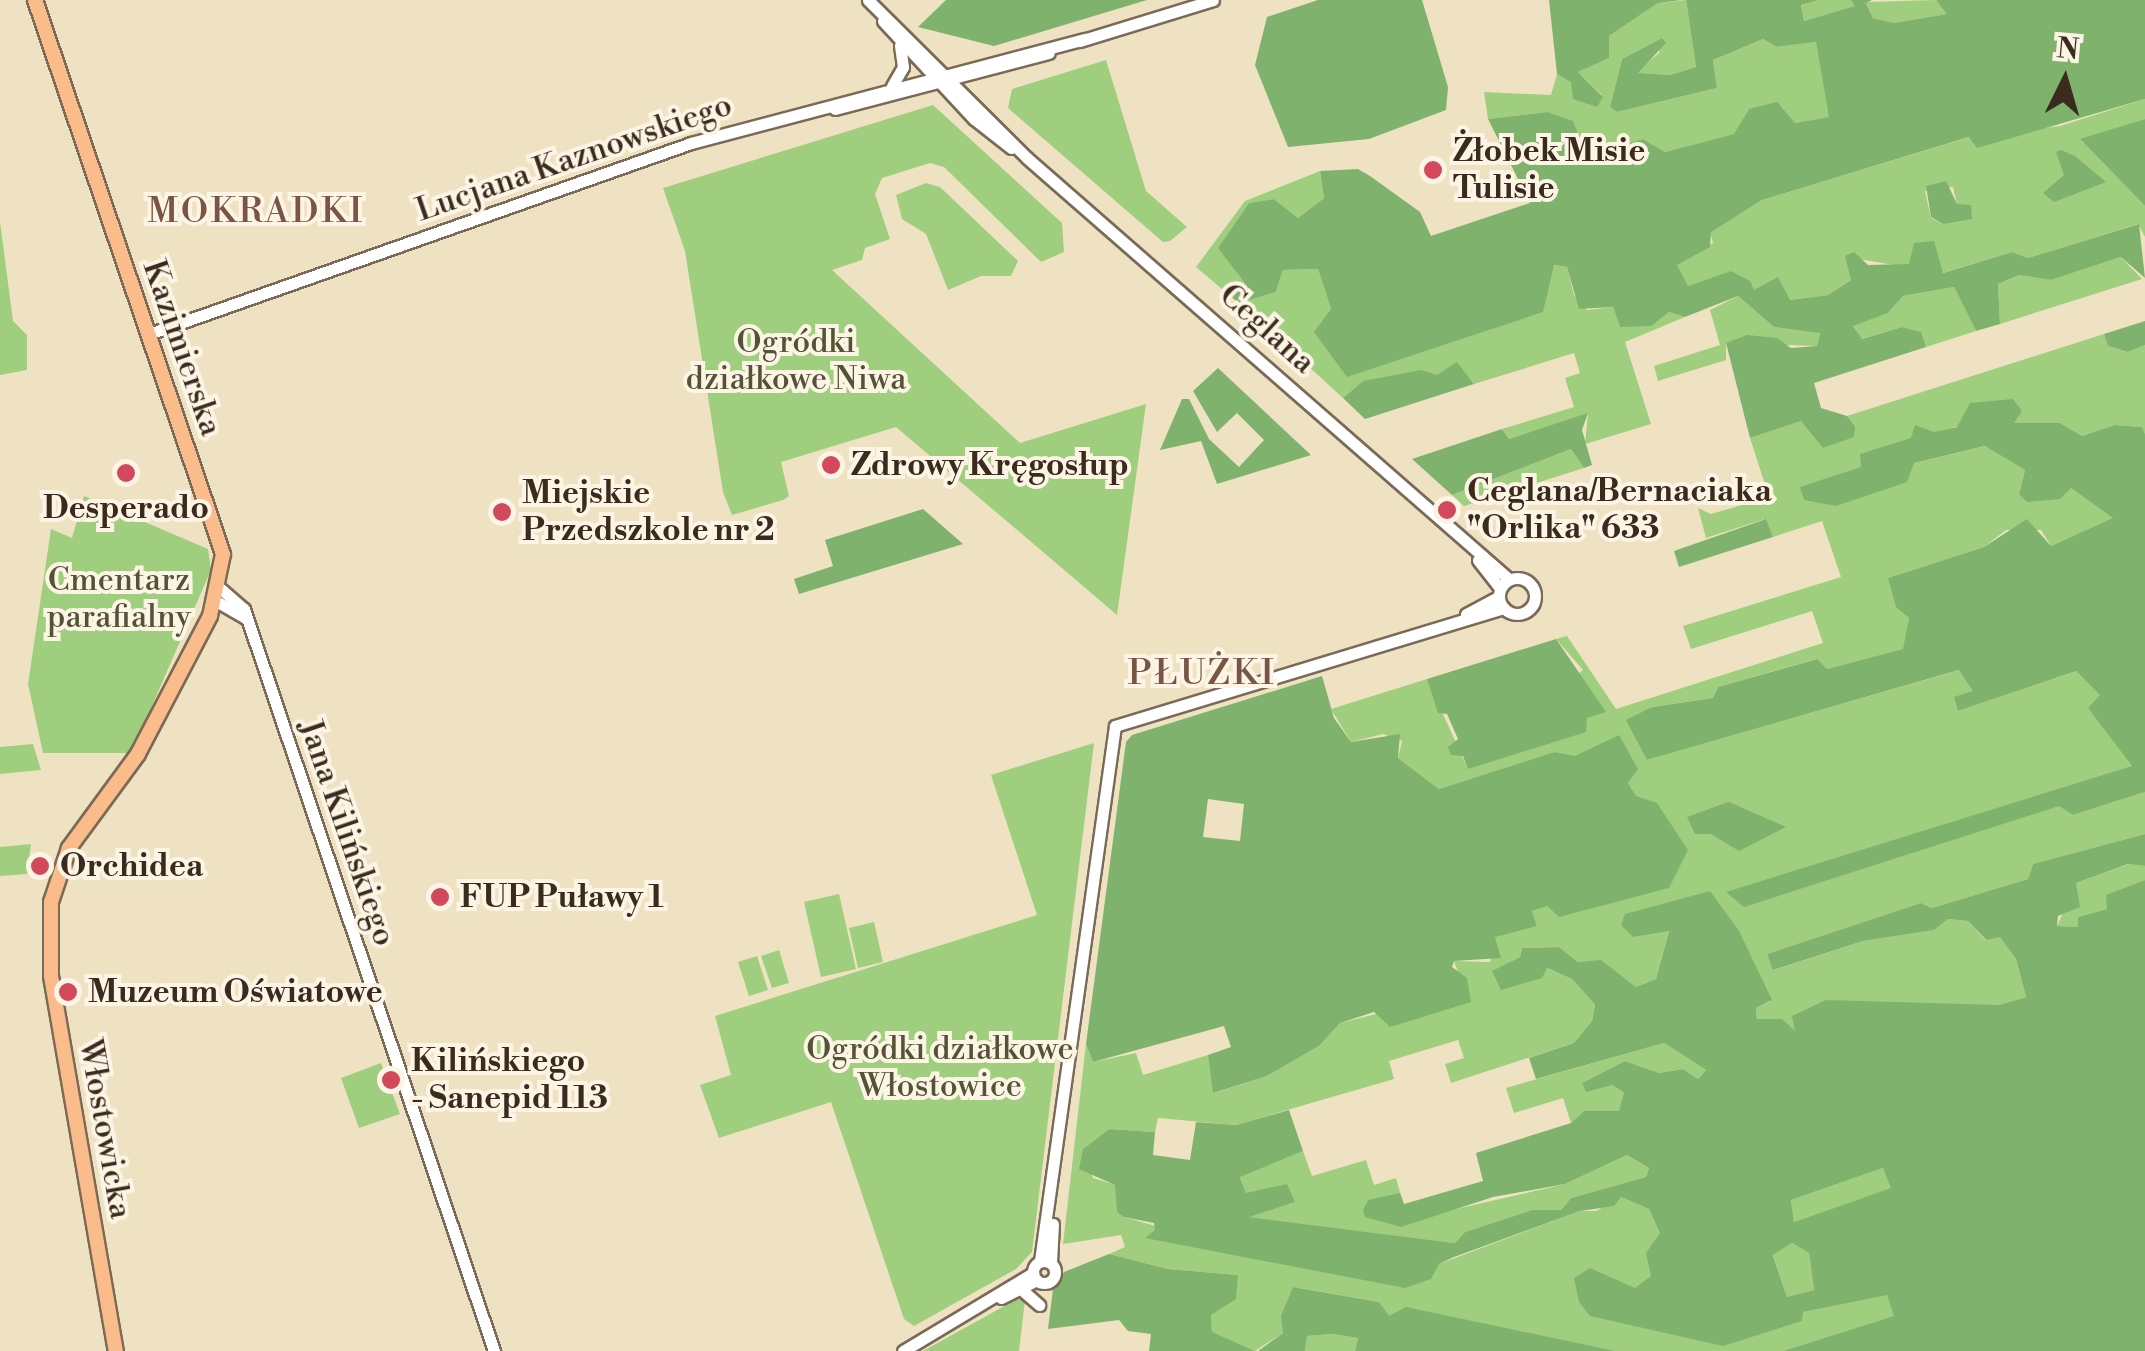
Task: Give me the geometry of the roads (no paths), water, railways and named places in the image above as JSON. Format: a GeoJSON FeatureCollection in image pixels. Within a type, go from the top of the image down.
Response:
{"type":"FeatureCollection","features":[{"type":"Feature","properties":{"kind":"main road","name":"Kazimierska"},"geometry":{"type":"LineString","coordinates":[[35,0],[220,542],[218,595]]}},
{"type":"Feature","properties":{"kind":"main road","name":"Włostowicka"},"geometry":{"type":"LineString","coordinates":[[116,1351],[50,976],[52,902],[69,848],[138,754],[218,595]]}},
{"type":"Feature","properties":{"kind":"street"},"geometry":{"type":"LineString","coordinates":[[867,0],[899,41],[941,79],[981,74],[1084,39]]}},
{"type":"Feature","properties":{"kind":"street"},"geometry":{"type":"LineString","coordinates":[[867,0],[941,79]]}},
{"type":"Feature","properties":{"kind":"street"},"geometry":{"type":"LineString","coordinates":[[941,79],[1214,0]]}},
{"type":"Feature","properties":{"kind":"street"},"geometry":{"type":"LineString","coordinates":[[892,86],[903,67],[899,41]]}},
{"type":"Feature","properties":{"kind":"street"},"geometry":{"type":"LineString","coordinates":[[976,105],[981,74]]}},
{"type":"Feature","properties":{"kind":"street","name":"Lucjana Kaznowskiego"},"geometry":{"type":"LineString","coordinates":[[792,116],[892,86],[941,79]]}},
{"type":"Feature","properties":{"kind":"street","name":"Lucjana Kaznowskiego"},"geometry":{"type":"LineString","coordinates":[[149,334],[692,143],[941,79]]}},
{"type":"Feature","properties":{"kind":"street","name":"Ceglana"},"geometry":{"type":"LineString","coordinates":[[941,79],[976,105],[1028,158]]}},
{"type":"Feature","properties":{"kind":"street","name":"Ceglana"},"geometry":{"type":"LineString","coordinates":[[941,79],[1466,544],[1502,593],[1444,626],[1115,726],[1053,1205]]}},
{"type":"Feature","properties":{"kind":"street","name":"Jana Kilińskiego"},"geometry":{"type":"LineString","coordinates":[[218,595],[245,618],[494,1351]]}},
{"type":"Feature","properties":{"kind":"street"},"geometry":{"type":"LineString","coordinates":[[992,1302],[1022,1290],[1046,1262],[1053,1244],[1053,1205]]}},
{"type":"Feature","properties":{"kind":"street"},"geometry":{"type":"LineString","coordinates":[[903,1351],[1035,1276],[1052,1280],[1046,1262],[1053,1205]]}},
{"type":"Feature","properties":{"kind":"street"},"geometry":{"type":"LineString","coordinates":[[1053,1244],[1069,1256]]}},
{"type":"Feature","properties":{"kind":"street"},"geometry":{"type":"LineString","coordinates":[[1022,1290],[1039,1305]]}},
{"type":"Feature","properties":{"kind":"place","name":"Żłobek Misie Tulisie"},"geometry":{"type":"Point","coordinates":[1433,170]}},
{"type":"Feature","properties":{"kind":"place","name":"Zdrowy Kręgosłup"},"geometry":{"type":"Point","coordinates":[831,465]}},
{"type":"Feature","properties":{"kind":"place","name":"Desperado"},"geometry":{"type":"Point","coordinates":[126,473]}},
{"type":"Feature","properties":{"kind":"place","name":"Ceglana/Bernaciaka \"Orlika\" 633"},"geometry":{"type":"Point","coordinates":[1447,510]}},
{"type":"Feature","properties":{"kind":"place","name":"Miejskie Przedszkole nr 2"},"geometry":{"type":"Point","coordinates":[502,512]}},
{"type":"Feature","properties":{"kind":"place","name":"Orchidea"},"geometry":{"type":"Point","coordinates":[40,866]}},
{"type":"Feature","properties":{"kind":"place","name":"FUP Puławy 1"},"geometry":{"type":"Point","coordinates":[440,897]}},
{"type":"Feature","properties":{"kind":"place","name":"Muzeum Oświatowe"},"geometry":{"type":"Point","coordinates":[68,992]}},
{"type":"Feature","properties":{"kind":"place","name":"Kilińskiego - Sanepid 113"},"geometry":{"type":"Point","coordinates":[391,1080]}},
{"type":"Feature","properties":{"kind":"district","name":"MOKRADKI"},"geometry":{"type":"Point","coordinates":[256,212]}},
{"type":"Feature","properties":{"kind":"district","name":"PŁUŻKI"},"geometry":{"type":"Point","coordinates":[1202,674]}},
{"type":"Feature","properties":{"kind":"park label","name":"Ogródki działkowe Niwa"},"geometry":{"type":"Point","coordinates":[796,362]}},
{"type":"Feature","properties":{"kind":"park label","name":"Cmentarz parafialny"},"geometry":{"type":"Point","coordinates":[119,600]}},
{"type":"Feature","properties":{"kind":"park label","name":"Ogródki działkowe Włostowice"},"geometry":{"type":"Point","coordinates":[940,1068]}}]}
